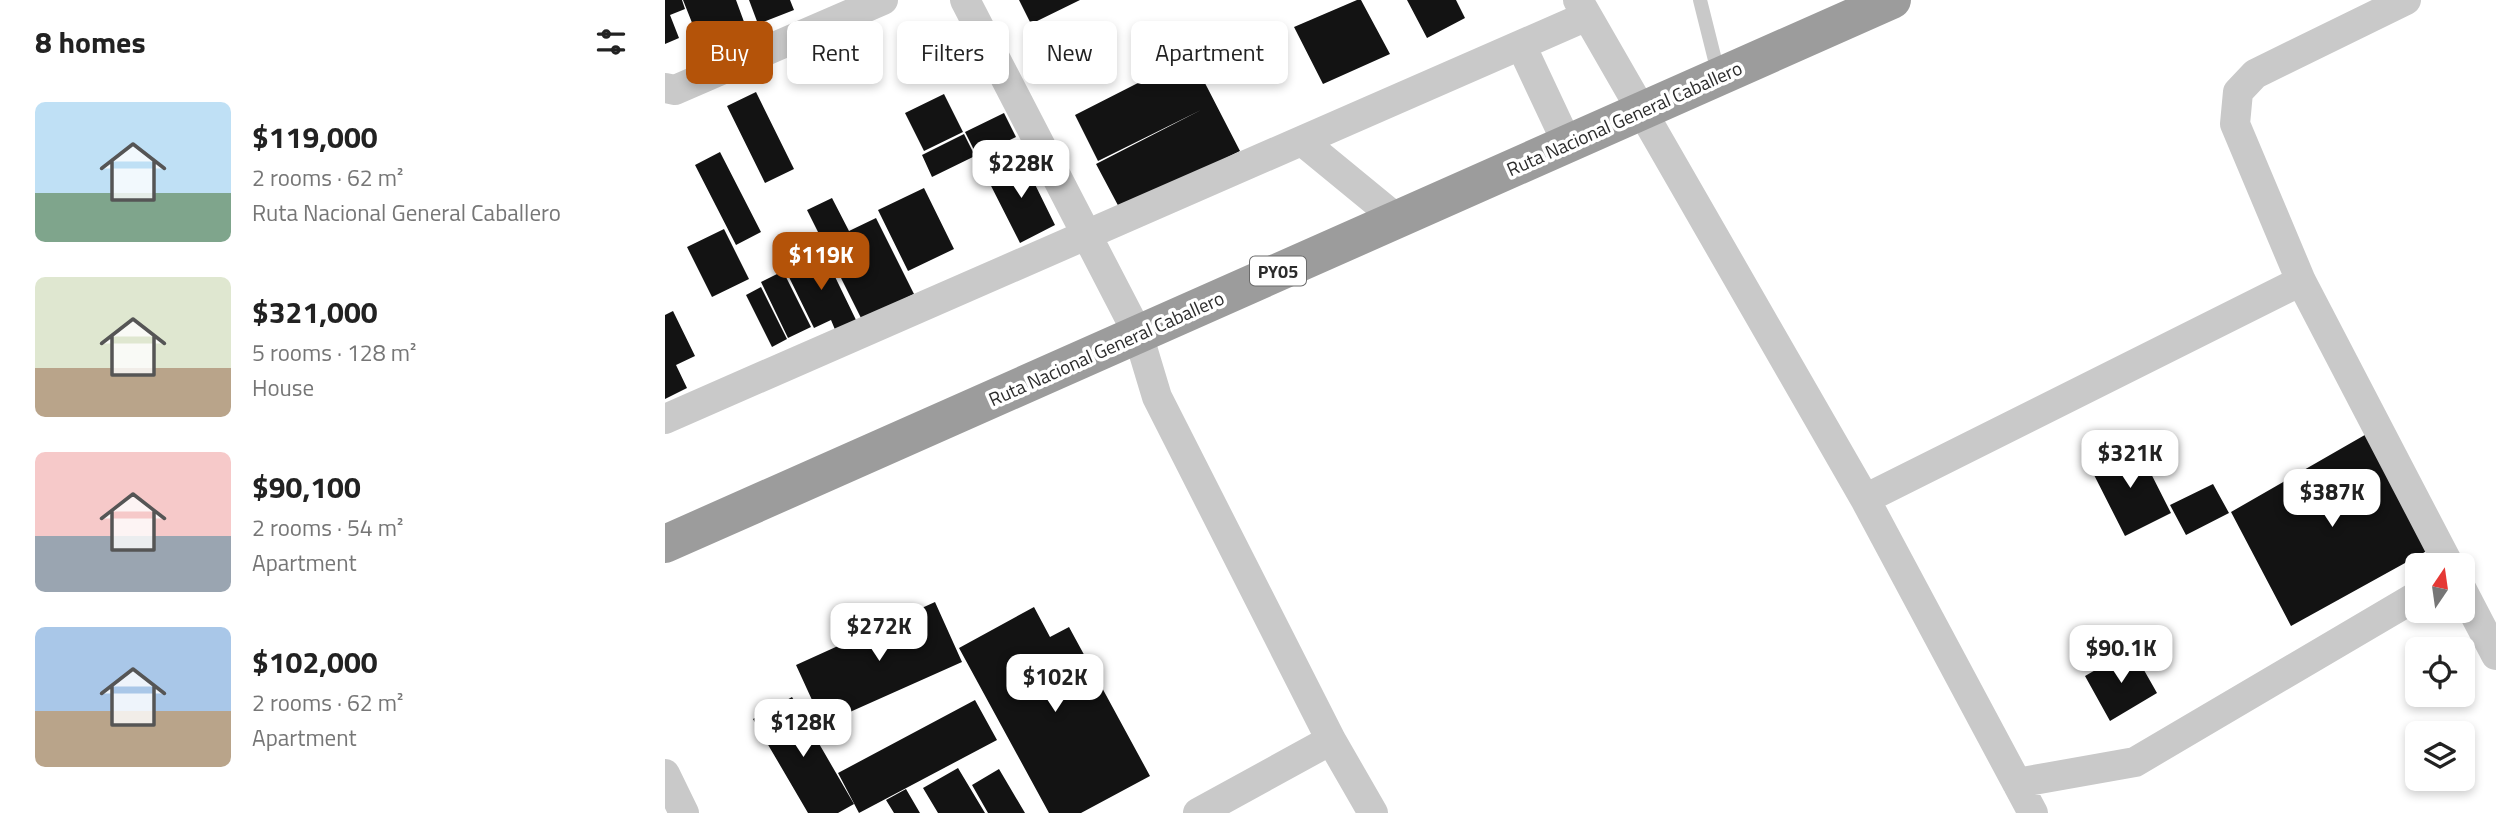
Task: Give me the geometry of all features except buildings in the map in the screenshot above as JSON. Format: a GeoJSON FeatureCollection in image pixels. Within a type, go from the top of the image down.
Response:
{"type":"FeatureCollection","features":[{"type":"Feature","properties":{"kind":"highway","name":"Ruta Nacional General Caballero"},"geometry":{"type":"LineString","coordinates":[[665,544],[1892,0]]}},
{"type":"Feature","properties":{"kind":"street"},"geometry":{"type":"LineString","coordinates":[[670,89],[883,0]]}},
{"type":"Feature","properties":{"kind":"street"},"geometry":{"type":"LineString","coordinates":[[965,0],[1137,334],[1157,397],[1331,740],[1373,813]]}},
{"type":"Feature","properties":{"kind":"street"},"geometry":{"type":"LineString","coordinates":[[2406,0],[2255,74],[2238,92],[2235,124],[2301,281],[2443,553]]}},
{"type":"Feature","properties":{"kind":"street"},"geometry":{"type":"LineString","coordinates":[[665,419],[1521,45],[1583,8],[1865,499],[2033,813]]}},
{"type":"Feature","properties":{"kind":"street"},"geometry":{"type":"LineString","coordinates":[[1521,45],[1567,143]]}},
{"type":"Feature","properties":{"kind":"street"},"geometry":{"type":"LineString","coordinates":[[1302,141],[1397,219]]}},
{"type":"Feature","properties":{"kind":"street"},"geometry":{"type":"LineString","coordinates":[[1865,499],[2301,281]]}},
{"type":"Feature","properties":{"kind":"street"},"geometry":{"type":"LineString","coordinates":[[2017,783],[2135,762],[2405,603]]}},
{"type":"Feature","properties":{"kind":"street"},"geometry":{"type":"LineString","coordinates":[[2475,615],[2496,655]]}},
{"type":"Feature","properties":{"kind":"street"},"geometry":{"type":"LineString","coordinates":[[1198,813],[1331,740]]}},
{"type":"Feature","properties":{"kind":"street"},"geometry":{"type":"LineString","coordinates":[[665,775],[684,813]]}},
{"type":"Feature","properties":{"kind":"lane"},"geometry":{"type":"LineString","coordinates":[[1700,0],[1719,76]]}}]}
